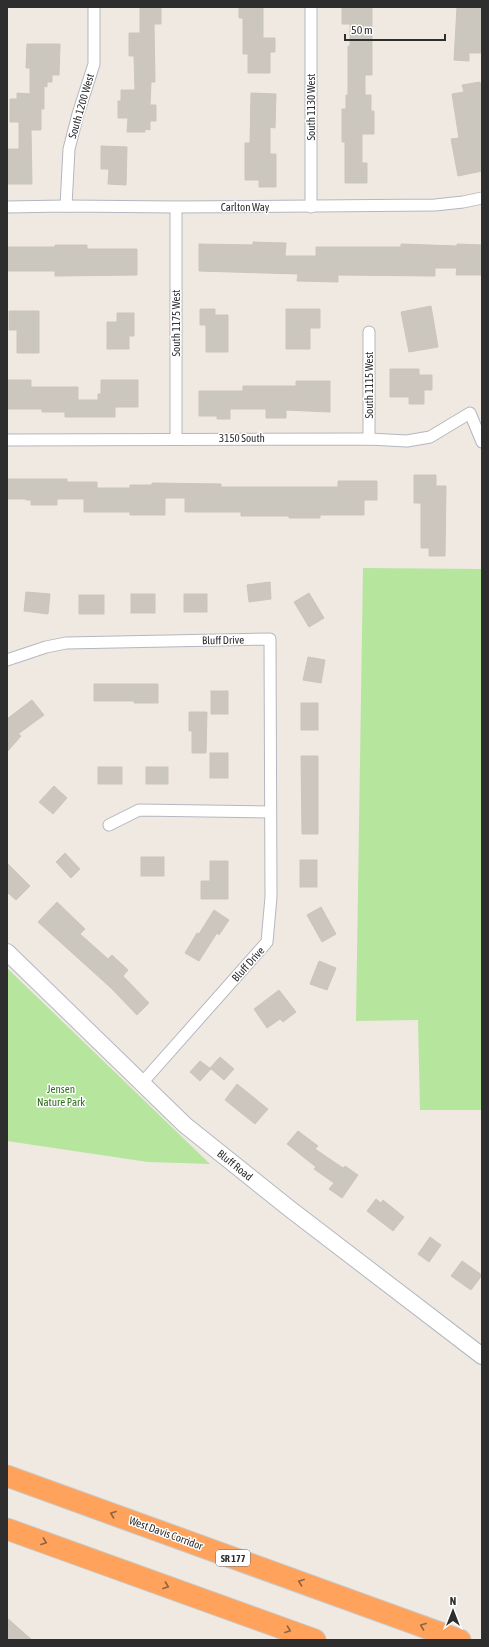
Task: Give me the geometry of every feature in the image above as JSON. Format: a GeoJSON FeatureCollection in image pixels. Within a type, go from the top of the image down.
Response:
{"type":"FeatureCollection","features":[{"type":"Feature","properties":{"kind":"highway","name":"West Davis Corridor"},"geometry":{"type":"LineString","coordinates":[[7,1476],[460,1640]]}},
{"type":"Feature","properties":{"kind":"highway"},"geometry":{"type":"LineString","coordinates":[[7,1529],[315,1640]]}},
{"type":"Feature","properties":{"kind":"main road","name":"Bluff Road"},"geometry":{"type":"LineString","coordinates":[[7,952],[185,1125],[290,1210],[482,1356]]}},
{"type":"Feature","properties":{"kind":"street","name":"South 1200 West"},"geometry":{"type":"LineString","coordinates":[[66,206],[69,150],[78,114],[94,64],[94,7]]}},
{"type":"Feature","properties":{"kind":"street","name":"South 1130 West"},"geometry":{"type":"LineString","coordinates":[[311,7],[311,207]]}},
{"type":"Feature","properties":{"kind":"street","name":"Carlton Way"},"geometry":{"type":"LineString","coordinates":[[7,207],[311,207],[435,205],[482,198]]}},
{"type":"Feature","properties":{"kind":"street","name":"South 1175 West"},"geometry":{"type":"LineString","coordinates":[[176,207],[176,438]]}},
{"type":"Feature","properties":{"kind":"street","name":"South 1115 West"},"geometry":{"type":"LineString","coordinates":[[369,439],[370,332]]}},
{"type":"Feature","properties":{"kind":"street","name":"3150 South"},"geometry":{"type":"LineString","coordinates":[[7,440],[176,438],[369,439],[407,441],[430,437],[470,413],[482,442]]}},
{"type":"Feature","properties":{"kind":"street","name":"Bluff Drive"},"geometry":{"type":"LineString","coordinates":[[7,660],[46,647],[66,643],[270,639],[271,897],[267,942],[142,1083]]}},
{"type":"Feature","properties":{"kind":"street"},"geometry":{"type":"LineString","coordinates":[[109,825],[139,810],[270,812]]}},
{"type":"Feature","properties":{"kind":"green space"},"geometry":{"type":"Polygon","coordinates":[[[363,568],[482,569],[482,1110],[420,1110],[418,1020],[356,1021],[363,568]]]}},
{"type":"Feature","properties":{"kind":"green space","name":"Jensen Nature Park"},"geometry":{"type":"Polygon","coordinates":[[[7,968],[210,1164],[148,1162],[7,1141],[7,968]]]}},
{"type":"Feature","properties":{"kind":"building"},"geometry":{"type":"Polygon","coordinates":[[[140,7],[161,7],[161,24],[154,24],[155,82],[151,82],[150,105],[156,105],[156,121],[150,121],[150,130],[145,129],[145,132],[127,132],[128,118],[118,118],[118,101],[121,101],[121,90],[135,90],[134,56],[129,56],[129,33],[140,33],[140,7]]]}},
{"type":"Feature","properties":{"kind":"building"},"geometry":{"type":"Polygon","coordinates":[[[239,7],[263,7],[263,38],[275,38],[275,52],[270,52],[270,73],[248,73],[248,54],[243,54],[243,18],[239,18],[239,7]]]}},
{"type":"Feature","properties":{"kind":"building"},"geometry":{"type":"Polygon","coordinates":[[[342,7],[372,7],[372,75],[365,75],[365,95],[371,95],[371,111],[374,111],[374,134],[362,134],[362,163],[367,163],[367,183],[345,183],[345,142],[342,142],[342,109],[346,109],[346,95],[348,95],[348,46],[350,46],[350,24],[342,24],[342,7]]]}},
{"type":"Feature","properties":{"kind":"building"},"geometry":{"type":"Polygon","coordinates":[[[457,7],[482,7],[482,53],[469,53],[469,61],[454,60],[457,7]]]}},
{"type":"Feature","properties":{"kind":"building"},"geometry":{"type":"Polygon","coordinates":[[[27,44],[60,44],[59,75],[52,75],[52,82],[47,82],[47,87],[44,86],[44,109],[41,109],[41,130],[31,130],[32,184],[8,184],[8,149],[19,149],[19,122],[10,122],[10,99],[17,99],[17,93],[30,94],[30,68],[26,68],[27,44]]]}},
{"type":"Feature","properties":{"kind":"building"},"geometry":{"type":"Polygon","coordinates":[[[480,82],[482,91],[482,171],[458,176],[451,139],[459,138],[452,94],[464,92],[462,85],[480,82]]]}},
{"type":"Feature","properties":{"kind":"building"},"geometry":{"type":"Polygon","coordinates":[[[251,93],[276,94],[275,128],[270,127],[270,154],[276,154],[276,187],[259,187],[259,180],[245,180],[245,143],[250,143],[251,93]]]}},
{"type":"Feature","properties":{"kind":"building"},"geometry":{"type":"Polygon","coordinates":[[[101,146],[127,147],[126,185],[108,184],[109,169],[101,169],[101,146]]]}},
{"type":"Feature","properties":{"kind":"building"},"geometry":{"type":"Polygon","coordinates":[[[253,242],[286,243],[285,256],[316,256],[316,247],[401,247],[401,244],[457,246],[457,244],[482,245],[482,275],[456,275],[457,268],[435,268],[435,276],[338,275],[338,282],[297,281],[298,274],[199,271],[199,244],[253,245],[253,242]]]}},
{"type":"Feature","properties":{"kind":"building"},"geometry":{"type":"Polygon","coordinates":[[[55,245],[87,245],[87,249],[137,249],[137,275],[55,276],[55,271],[7,271],[7,247],[55,247],[55,245]]]}},
{"type":"Feature","properties":{"kind":"building"},"geometry":{"type":"Polygon","coordinates":[[[431,306],[438,347],[409,352],[401,312],[431,306]]]}},
{"type":"Feature","properties":{"kind":"building"},"geometry":{"type":"Polygon","coordinates":[[[200,309],[215,309],[215,315],[228,315],[228,352],[206,352],[206,325],[200,325],[200,309]]]}},
{"type":"Feature","properties":{"kind":"building"},"geometry":{"type":"Polygon","coordinates":[[[286,309],[320,309],[320,328],[310,328],[310,349],[286,349],[286,309]]]}},
{"type":"Feature","properties":{"kind":"building"},"geometry":{"type":"Polygon","coordinates":[[[9,311],[39,311],[39,353],[17,353],[17,330],[9,330],[9,311]]]}},
{"type":"Feature","properties":{"kind":"building"},"geometry":{"type":"Polygon","coordinates":[[[117,313],[134,313],[134,336],[129,336],[129,349],[107,349],[107,322],[117,322],[117,313]]]}},
{"type":"Feature","properties":{"kind":"building"},"geometry":{"type":"Polygon","coordinates":[[[390,369],[419,369],[419,375],[432,375],[432,390],[424,390],[424,404],[409,404],[409,397],[390,397],[390,369]]]}},
{"type":"Feature","properties":{"kind":"building"},"geometry":{"type":"Polygon","coordinates":[[[7,380],[31,380],[31,387],[78,387],[78,400],[98,400],[98,394],[101,394],[101,380],[138,380],[138,407],[115,407],[115,417],[65,417],[65,412],[42,412],[42,409],[7,409],[7,380]]]}},
{"type":"Feature","properties":{"kind":"building"},"geometry":{"type":"Polygon","coordinates":[[[296,381],[330,381],[330,412],[286,410],[286,418],[266,418],[266,409],[230,409],[230,419],[217,419],[217,416],[199,416],[199,391],[243,391],[243,386],[296,386],[296,381]]]}},
{"type":"Feature","properties":{"kind":"building"},"geometry":{"type":"Polygon","coordinates":[[[414,475],[436,475],[436,486],[446,486],[445,556],[429,556],[429,548],[421,548],[421,503],[414,503],[414,475]]]}},
{"type":"Feature","properties":{"kind":"building"},"geometry":{"type":"Polygon","coordinates":[[[7,479],[67,479],[67,482],[97,482],[97,488],[130,488],[130,485],[152,485],[152,483],[221,484],[221,487],[338,487],[338,481],[377,481],[377,500],[364,500],[364,515],[320,515],[320,518],[289,518],[289,516],[241,516],[241,512],[185,512],[185,498],[165,498],[165,515],[130,515],[130,512],[84,512],[84,499],[57,499],[57,505],[31,505],[31,500],[7,499],[7,479]]]}},
{"type":"Feature","properties":{"kind":"building"},"geometry":{"type":"Polygon","coordinates":[[[270,582],[271,599],[249,602],[247,585],[270,582]]]}},
{"type":"Feature","properties":{"kind":"building"},"geometry":{"type":"Polygon","coordinates":[[[26,592],[50,594],[48,614],[24,611],[26,592]]]}},
{"type":"Feature","properties":{"kind":"building"},"geometry":{"type":"Polygon","coordinates":[[[309,593],[324,618],[309,627],[294,602],[309,593]]]}},
{"type":"Feature","properties":{"kind":"building"},"geometry":{"type":"Polygon","coordinates":[[[131,594],[155,594],[155,613],[131,613],[131,594]]]}},
{"type":"Feature","properties":{"kind":"building"},"geometry":{"type":"Polygon","coordinates":[[[184,594],[207,594],[207,612],[184,612],[184,594]]]}},
{"type":"Feature","properties":{"kind":"building"},"geometry":{"type":"Polygon","coordinates":[[[79,595],[104,595],[104,614],[79,614],[79,595]]]}},
{"type":"Feature","properties":{"kind":"building"},"geometry":{"type":"Polygon","coordinates":[[[308,657],[325,660],[321,683],[303,680],[308,657]]]}},
{"type":"Feature","properties":{"kind":"building"},"geometry":{"type":"Polygon","coordinates":[[[94,684],[158,684],[158,703],[134,703],[134,701],[94,701],[94,684]]]}},
{"type":"Feature","properties":{"kind":"building"},"geometry":{"type":"Polygon","coordinates":[[[211,691],[228,691],[228,714],[211,714],[211,691]]]}},
{"type":"Feature","properties":{"kind":"building"},"geometry":{"type":"Polygon","coordinates":[[[32,700],[44,715],[18,734],[21,736],[7,752],[7,719],[32,700]]]}},
{"type":"Feature","properties":{"kind":"building"},"geometry":{"type":"Polygon","coordinates":[[[301,703],[318,703],[318,730],[301,730],[301,703]]]}},
{"type":"Feature","properties":{"kind":"building"},"geometry":{"type":"Polygon","coordinates":[[[189,712],[207,712],[206,753],[192,753],[192,731],[189,731],[189,712]]]}},
{"type":"Feature","properties":{"kind":"building"},"geometry":{"type":"Polygon","coordinates":[[[210,753],[228,753],[228,778],[210,778],[210,753]]]}},
{"type":"Feature","properties":{"kind":"building"},"geometry":{"type":"Polygon","coordinates":[[[301,756],[318,756],[318,834],[302,834],[301,756]]]}},
{"type":"Feature","properties":{"kind":"building"},"geometry":{"type":"Polygon","coordinates":[[[98,767],[122,767],[122,784],[98,784],[98,767]]]}},
{"type":"Feature","properties":{"kind":"building"},"geometry":{"type":"Polygon","coordinates":[[[146,767],[168,767],[168,784],[146,784],[146,767]]]}},
{"type":"Feature","properties":{"kind":"building"},"geometry":{"type":"Polygon","coordinates":[[[54,786],[67,798],[53,814],[39,802],[54,786]]]}},
{"type":"Feature","properties":{"kind":"building"},"geometry":{"type":"Polygon","coordinates":[[[65,853],[80,869],[71,878],[56,862],[65,853]]]}},
{"type":"Feature","properties":{"kind":"building"},"geometry":{"type":"Polygon","coordinates":[[[141,857],[164,857],[164,876],[141,876],[141,857]]]}},
{"type":"Feature","properties":{"kind":"building"},"geometry":{"type":"Polygon","coordinates":[[[300,860],[317,860],[317,887],[300,887],[300,860]]]}},
{"type":"Feature","properties":{"kind":"building"},"geometry":{"type":"Polygon","coordinates":[[[210,861],[228,861],[228,899],[201,899],[201,881],[210,881],[210,861]]]}},
{"type":"Feature","properties":{"kind":"building"},"geometry":{"type":"Polygon","coordinates":[[[7,863],[30,886],[16,900],[7,892],[7,863]]]}},
{"type":"Feature","properties":{"kind":"building"},"geometry":{"type":"Polygon","coordinates":[[[57,902],[85,929],[80,934],[108,959],[112,955],[128,970],[123,976],[149,1003],[137,1015],[111,988],[38,922],[57,902]]]}},
{"type":"Feature","properties":{"kind":"building"},"geometry":{"type":"Polygon","coordinates":[[[321,907],[336,934],[322,942],[307,915],[321,907]]]}},
{"type":"Feature","properties":{"kind":"building"},"geometry":{"type":"Polygon","coordinates":[[[214,910],[229,920],[219,935],[217,933],[199,961],[185,953],[197,933],[199,934],[214,910]]]}},
{"type":"Feature","properties":{"kind":"building"},"geometry":{"type":"Polygon","coordinates":[[[319,961],[336,968],[327,990],[310,984],[319,961]]]}},
{"type":"Feature","properties":{"kind":"building"},"geometry":{"type":"Polygon","coordinates":[[[279,990],[296,1012],[283,1022],[280,1019],[267,1028],[254,1009],[279,990]]]}},
{"type":"Feature","properties":{"kind":"building"},"geometry":{"type":"Polygon","coordinates":[[[220,1057],[234,1069],[224,1080],[210,1068],[220,1057]]]}},
{"type":"Feature","properties":{"kind":"building"},"geometry":{"type":"Polygon","coordinates":[[[200,1061],[211,1069],[200,1081],[190,1072],[200,1061]]]}},
{"type":"Feature","properties":{"kind":"building"},"geometry":{"type":"Polygon","coordinates":[[[237,1084],[268,1109],[255,1124],[225,1100],[237,1084]]]}},
{"type":"Feature","properties":{"kind":"building"},"geometry":{"type":"Polygon","coordinates":[[[298,1131],[318,1146],[315,1149],[343,1168],[345,1166],[358,1175],[342,1198],[329,1189],[334,1183],[314,1169],[316,1167],[287,1144],[298,1131]]]}},
{"type":"Feature","properties":{"kind":"building"},"geometry":{"type":"Polygon","coordinates":[[[376,1199],[381,1203],[383,1200],[404,1217],[393,1231],[367,1211],[376,1199]]]}},
{"type":"Feature","properties":{"kind":"building"},"geometry":{"type":"Polygon","coordinates":[[[430,1237],[441,1245],[429,1262],[418,1254],[430,1237]]]}},
{"type":"Feature","properties":{"kind":"building"},"geometry":{"type":"Polygon","coordinates":[[[462,1261],[482,1275],[471,1290],[451,1276],[462,1261]]]}},
{"type":"Feature","properties":{"kind":"building"},"geometry":{"type":"Polygon","coordinates":[[[7,1618],[32,1640],[7,1640],[7,1618]]]}}]}
